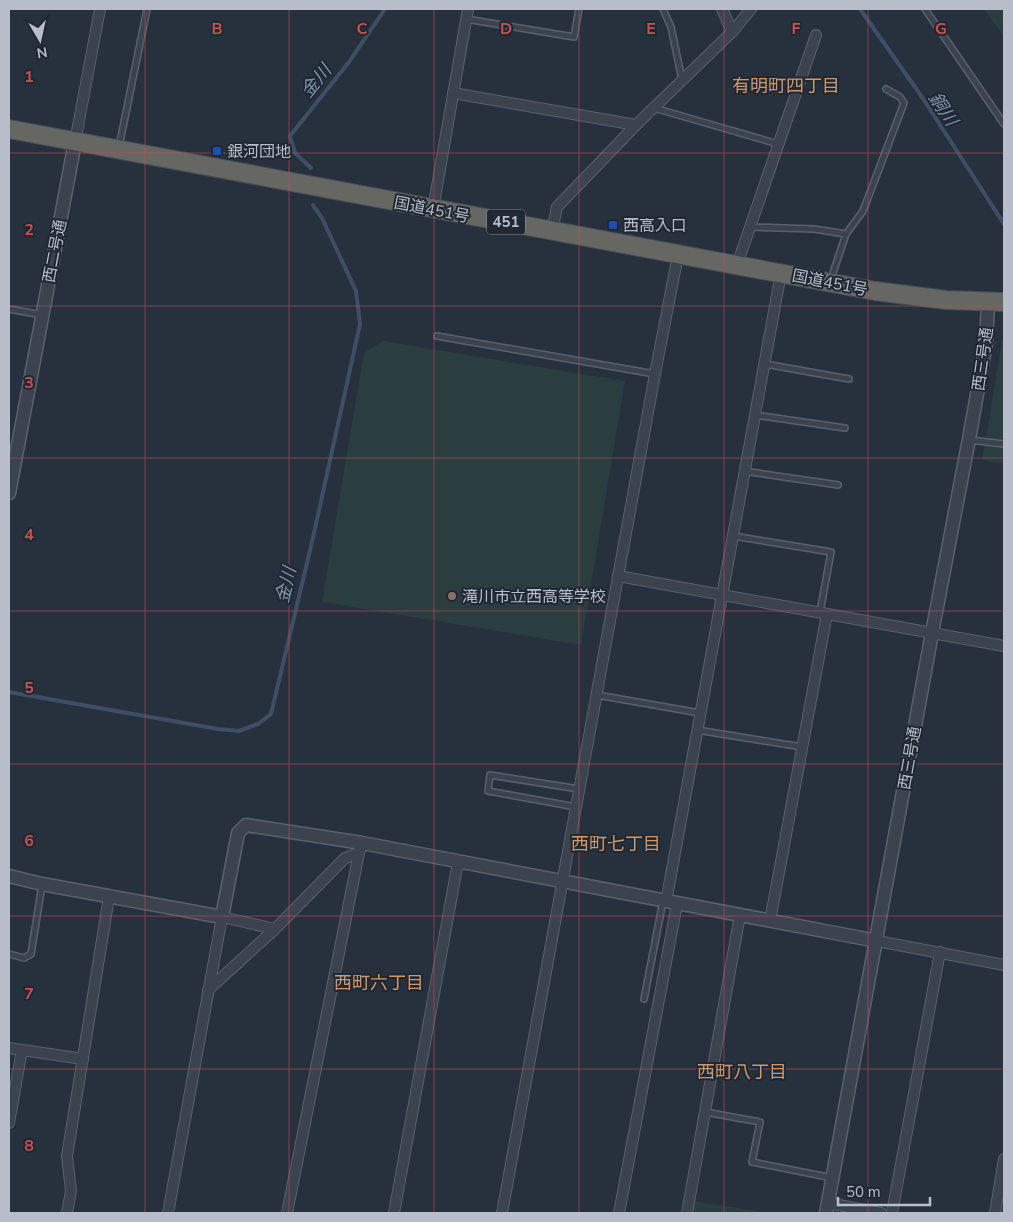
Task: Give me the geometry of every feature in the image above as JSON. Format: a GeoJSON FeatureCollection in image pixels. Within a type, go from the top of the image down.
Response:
{"type":"FeatureCollection","features":[{"type":"Feature","properties":{"kind":"highway","name":"国道451号"},"geometry":{"type":"LineString","coordinates":[[9,130],[875,291],[946,300],[996,302]]}},
{"type":"Feature","properties":{"kind":"street","name":"西二号通"},"geometry":{"type":"LineString","coordinates":[[9,493],[100,9]]}},
{"type":"Feature","properties":{"kind":"street"},"geometry":{"type":"LineString","coordinates":[[722,9],[732,32]]}},
{"type":"Feature","properties":{"kind":"street"},"geometry":{"type":"LineString","coordinates":[[552,231],[557,207],[636,125],[732,32],[751,9]]}},
{"type":"Feature","properties":{"kind":"street"},"geometry":{"type":"LineString","coordinates":[[433,209],[467,14]]}},
{"type":"Feature","properties":{"kind":"street"},"geometry":{"type":"LineString","coordinates":[[737,265],[816,35]]}},
{"type":"Feature","properties":{"kind":"street"},"geometry":{"type":"LineString","coordinates":[[453,93],[636,125]]}},
{"type":"Feature","properties":{"kind":"street"},"geometry":{"type":"LineString","coordinates":[[502,1213],[678,255]]}},
{"type":"Feature","properties":{"kind":"street"},"geometry":{"type":"LineString","coordinates":[[619,1213],[697,730],[781,273]]}},
{"type":"Feature","properties":{"kind":"street","name":"西三号通"},"geometry":{"type":"LineString","coordinates":[[827,1208],[932,633],[986,344],[996,302]]}},
{"type":"Feature","properties":{"kind":"street"},"geometry":{"type":"LineString","coordinates":[[618,576],[1004,646]]}},
{"type":"Feature","properties":{"kind":"street"},"geometry":{"type":"LineString","coordinates":[[770,921],[802,747],[823,614]]}},
{"type":"Feature","properties":{"kind":"street"},"geometry":{"type":"LineString","coordinates":[[168,1213],[238,833],[246,824],[360,848],[458,862],[1004,965]]}},
{"type":"Feature","properties":{"kind":"street"},"geometry":{"type":"LineString","coordinates":[[208,990],[275,930],[344,858],[360,848]]}},
{"type":"Feature","properties":{"kind":"street"},"geometry":{"type":"LineString","coordinates":[[287,1213],[360,848]]}},
{"type":"Feature","properties":{"kind":"street"},"geometry":{"type":"LineString","coordinates":[[394,1213],[458,862]]}},
{"type":"Feature","properties":{"kind":"street"},"geometry":{"type":"LineString","coordinates":[[9,876],[109,897],[222,917],[275,930]]}},
{"type":"Feature","properties":{"kind":"street"},"geometry":{"type":"LineString","coordinates":[[67,1213],[71,1191],[67,1156],[109,897]]}},
{"type":"Feature","properties":{"kind":"street"},"geometry":{"type":"LineString","coordinates":[[687,1213],[740,915]]}},
{"type":"Feature","properties":{"kind":"street"},"geometry":{"type":"LineString","coordinates":[[892,1213],[940,952]]}},
{"type":"Feature","properties":{"kind":"street"},"geometry":{"type":"LineString","coordinates":[[9,1048],[84,1058]]}},
{"type":"Feature","properties":{"kind":"street"},"geometry":{"type":"LineString","coordinates":[[9,1123],[22,1050]]}},
{"type":"Feature","properties":{"kind":"street"},"geometry":{"type":"LineString","coordinates":[[995,1213],[1004,1159]]}},
{"type":"Feature","properties":{"kind":"street"},"geometry":{"type":"LineString","coordinates":[[827,1208],[882,1213]]}},
{"type":"Feature","properties":{"kind":"lane"},"geometry":{"type":"LineString","coordinates":[[119,150],[147,9]]}},
{"type":"Feature","properties":{"kind":"lane"},"geometry":{"type":"LineString","coordinates":[[467,14],[574,37],[579,9]]}},
{"type":"Feature","properties":{"kind":"lane"},"geometry":{"type":"LineString","coordinates":[[663,9],[671,27],[683,80]]}},
{"type":"Feature","properties":{"kind":"lane"},"geometry":{"type":"LineString","coordinates":[[925,9],[1004,124]]}},
{"type":"Feature","properties":{"kind":"lane"},"geometry":{"type":"LineString","coordinates":[[830,282],[846,234],[863,212],[904,104],[900,97],[886,89]]}},
{"type":"Feature","properties":{"kind":"lane"},"geometry":{"type":"LineString","coordinates":[[654,108],[778,144]]}},
{"type":"Feature","properties":{"kind":"lane"},"geometry":{"type":"LineString","coordinates":[[750,227],[814,229],[846,234]]}},
{"type":"Feature","properties":{"kind":"lane"},"geometry":{"type":"LineString","coordinates":[[9,309],[42,315]]}},
{"type":"Feature","properties":{"kind":"lane"},"geometry":{"type":"LineString","coordinates":[[437,336],[655,374]]}},
{"type":"Feature","properties":{"kind":"lane"},"geometry":{"type":"LineString","coordinates":[[764,364],[849,379]]}},
{"type":"Feature","properties":{"kind":"lane"},"geometry":{"type":"LineString","coordinates":[[755,415],[845,428]]}},
{"type":"Feature","properties":{"kind":"lane"},"geometry":{"type":"LineString","coordinates":[[969,439],[1004,444]]}},
{"type":"Feature","properties":{"kind":"lane"},"geometry":{"type":"LineString","coordinates":[[744,471],[838,485]]}},
{"type":"Feature","properties":{"kind":"lane"},"geometry":{"type":"LineString","coordinates":[[732,536],[831,552],[823,614]]}},
{"type":"Feature","properties":{"kind":"lane"},"geometry":{"type":"LineString","coordinates":[[596,695],[700,713]]}},
{"type":"Feature","properties":{"kind":"lane"},"geometry":{"type":"LineString","coordinates":[[697,730],[802,747]]}},
{"type":"Feature","properties":{"kind":"lane"},"geometry":{"type":"LineString","coordinates":[[576,808],[488,791],[490,775],[580,789]]}},
{"type":"Feature","properties":{"kind":"lane"},"geometry":{"type":"LineString","coordinates":[[9,954],[24,958],[31,954],[42,884]]}},
{"type":"Feature","properties":{"kind":"lane"},"geometry":{"type":"LineString","coordinates":[[644,999],[669,902]]}},
{"type":"Feature","properties":{"kind":"lane"},"geometry":{"type":"LineString","coordinates":[[705,1112],[760,1122],[752,1162],[833,1178]]}},
{"type":"Feature","properties":{"kind":"green space"},"geometry":{"type":"Polygon","coordinates":[[[984,9],[1004,9],[1004,36],[984,9]]]}},
{"type":"Feature","properties":{"kind":"green space"},"geometry":{"type":"Polygon","coordinates":[[[1004,339],[1004,464],[982,460],[1002,341],[1004,339]]]}},
{"type":"Feature","properties":{"kind":"green space"},"geometry":{"type":"Polygon","coordinates":[[[383,341],[625,381],[581,645],[322,602],[364,353],[383,341]]]}},
{"type":"Feature","properties":{"kind":"green space"},"geometry":{"type":"Polygon","coordinates":[[[693,1201],[770,1213],[691,1213],[693,1201]]]}},
{"type":"Feature","properties":{"kind":"waterway","name":"金川"},"geometry":{"type":"LineString","coordinates":[[311,168],[295,153],[290,136],[349,62],[385,9]]}},
{"type":"Feature","properties":{"kind":"waterway","name":"銅川"},"geometry":{"type":"LineString","coordinates":[[860,9],[924,100],[1004,224]]}},
{"type":"Feature","properties":{"kind":"waterway","name":"金川"},"geometry":{"type":"LineString","coordinates":[[9,692],[218,729],[239,731],[258,724],[271,714],[312,542],[360,324],[356,291],[322,218],[313,205]]}},
{"type":"Feature","properties":{"kind":"place","name":"銀河団地"},"geometry":{"type":"Point","coordinates":[217,151]}},
{"type":"Feature","properties":{"kind":"place","name":"西高入口"},"geometry":{"type":"Point","coordinates":[613,225]}},
{"type":"Feature","properties":{"kind":"place","name":"滝川市立西高等学校"},"geometry":{"type":"Point","coordinates":[452,596]}},
{"type":"Feature","properties":{"kind":"district","name":"有明町四丁目"},"geometry":{"type":"Point","coordinates":[786,86]}},
{"type":"Feature","properties":{"kind":"district","name":"西町七丁目"},"geometry":{"type":"Point","coordinates":[616,844]}},
{"type":"Feature","properties":{"kind":"district","name":"西町六丁目"},"geometry":{"type":"Point","coordinates":[379,983]}},
{"type":"Feature","properties":{"kind":"district","name":"西町八丁目"},"geometry":{"type":"Point","coordinates":[742,1072]}}]}
